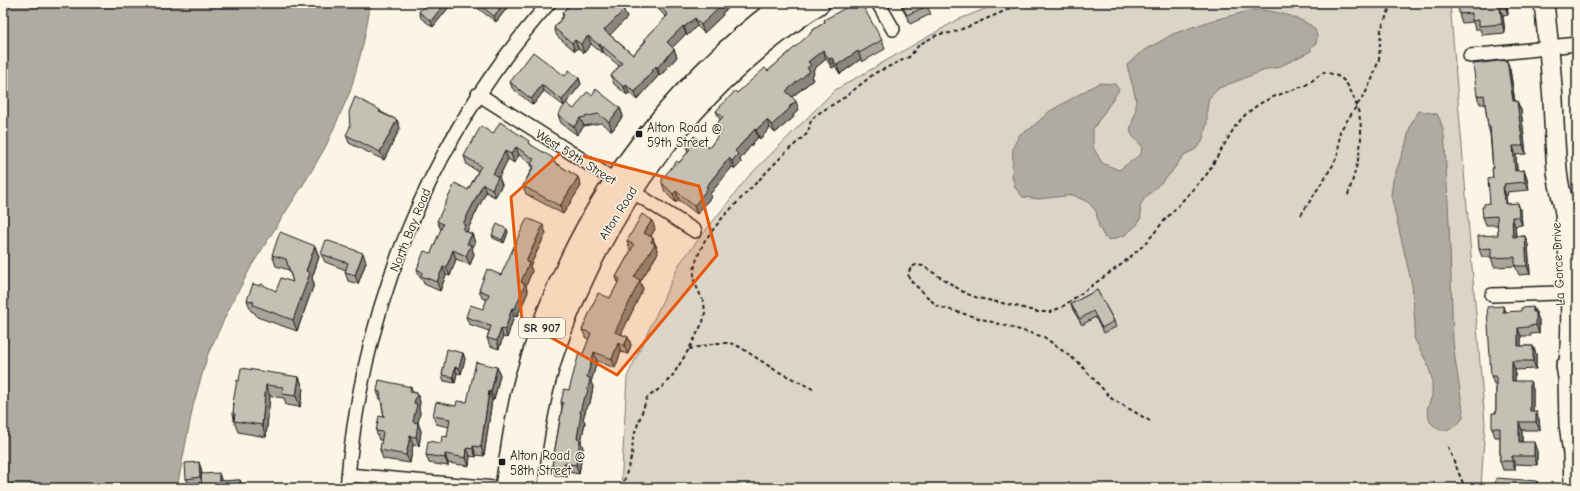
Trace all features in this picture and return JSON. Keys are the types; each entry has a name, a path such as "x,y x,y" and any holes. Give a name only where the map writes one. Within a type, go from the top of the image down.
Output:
{"main road":[{"name":"Alton Road","path":"526,488 534,427 544,384 557,341 591,258 640,146 684,92 741,37 784,3"},
{"name":"Alton Road","path":"506,488 516,422 525,382 540,334 559,283 573,252 623,186 655,156 698,105 722,80 773,35 818,3"},
{"name":"La Gorce Drive","path":"1534,3 1544,48"},
{"name":"La Gorce Drive","path":"1544,3 1544,48 1541,71 1554,135 1557,174 1556,213 1569,293 1563,347 1568,378 1569,424 1573,454 1574,488"},
{"name":"La Gorce Drive","path":"1562,488 1569,424"}],"street":[{"name":"North Bay Road","path":"346,488 356,407 372,332 405,235 427,187 478,94 530,25 549,3"},
{"path":"878,3 893,29"},
{"path":"1470,56 1577,44"},
{"name":"West 59th Street","path":"478,94 695,231"},
{"path":"1492,295 1569,293"},
{"path":"348,475 496,488"}],"path":[{"path":"622,488 632,455 633,438 646,398 663,386 673,375 690,349 703,322 705,313 704,303 694,281 694,270 697,258 705,240 723,217 766,171 808,133 811,120 845,97 875,73 909,57 920,44 932,37 965,28 1023,3"},
{"path":"1301,215 1333,165 1338,154 1340,131 1373,77 1379,58 1381,28 1392,3"},
{"path":"1150,421 1112,399 1080,363 1044,337 937,306 910,280 908,274 911,267 916,265 923,266 965,293 978,298 1037,312 1050,312 1062,307 1110,273 1146,243 1207,174 1236,125 1246,114 1259,104 1273,97 1306,85 1324,72 1340,76 1346,82 1357,105 1361,118 1360,148 1346,198"},
{"path":"690,349 717,343 730,343 740,347 775,370 815,390"},
{"path":"1448,447 1465,488"}],"highlighted area":[{"path":"563,151 699,186 717,255 617,375 522,321 511,197"}],"shaded area":[{"path":"3,3 371,3 363,45 350,92 326,146 252,265 208,354 193,406 177,488 3,488"},
{"path":"1000,3 1450,3 1485,423 1481,488 621,488 627,377 680,263 748,177 835,90 957,20"},
{"path":"1253,10 1283,14 1304,21 1316,31 1316,44 1311,46 1311,51 1279,67 1268,69 1219,88 1209,98 1207,123 1202,142 1196,149 1184,155 1170,174 1144,199 1140,206 1141,217 1137,225 1125,235 1110,240 1105,238 1099,227 1096,211 1088,202 1073,195 1039,199 1023,197 1015,188 1012,176 1013,147 1020,134 1030,129 1050,111 1099,83 1115,84 1119,90 1093,129 1093,147 1102,163 1119,170 1141,154 1142,146 1132,135 1131,131 1136,102 1127,65 1140,53 1173,34 1210,21"},
{"path":"1419,111 1437,114 1444,133 1453,341 1463,415 1459,423 1452,428 1445,430 1438,429 1430,422 1427,409 1432,396 1432,378 1427,363 1414,338 1415,325 1412,285 1391,195 1393,180 1410,127"}],"building":[{"path":"426,3 445,3 431,21 419,12"},
{"path":"477,3 504,3 494,16"},
{"path":"571,3 617,3 624,10 604,30 633,55 646,41 645,39 668,15 657,3 675,3 677,5 679,3 723,3 701,25 695,18 684,27 683,26 667,42 674,49 657,68 656,66 635,92 626,85 624,87 611,76 622,63 600,44 599,45 588,36 581,44 575,40 572,43 554,28 564,15 562,13"},
{"path":"854,3 861,3 882,40 859,53 858,51 837,65 832,58 829,59 823,50 808,62 811,65 807,68 810,71 786,91 796,101 772,125 767,120 756,130 755,129 735,151 738,154 732,161 729,158 706,187 708,188 694,206 676,191 673,194 662,183 662,179 677,161 679,163 690,149 686,146 694,136 709,148 722,131 715,125 723,117 716,111 735,91 737,93 765,68 768,71 811,33 810,32 825,22 824,20"},
{"path":"901,3 926,3 927,6 907,15"},
{"path":"1458,3 1505,3 1505,6 1500,7 1502,24 1479,26 1479,20 1472,21 1472,13 1459,14"},
{"path":"533,52 565,76 569,70 579,78 562,100 542,85 531,99 510,82"},
{"path":"1507,60 1513,101 1517,101 1523,146 1513,146 1515,171 1524,170 1525,182 1504,184 1505,187 1503,187 1505,204 1518,203 1519,217 1512,217 1513,237 1525,236 1527,266 1515,266 1515,257 1491,258 1491,248 1479,249 1478,236 1498,235 1497,216 1483,217 1482,207 1484,207 1484,204 1490,203 1488,179 1493,178 1493,169 1490,126 1488,126 1484,95 1477,96 1473,64"},
{"path":"596,89 620,108 609,122 598,114 580,118 574,127 558,115 566,103 574,109 587,92 592,95"},
{"path":"355,97 380,110 379,112 397,120 380,152 346,135 350,127 349,112"},
{"path":"500,122 529,141 528,143 553,158 552,161 578,177 560,206 523,186 534,166 531,164 534,159 516,147 511,154 505,151 493,174 498,177 492,189 483,184 463,224 465,225 463,230 472,234 467,244 471,245 466,256 453,250 446,268 443,267 437,282 421,276 422,272 417,269 424,251 431,253 443,224 437,221 455,183 468,190 481,166 464,156 481,126 493,134"},
{"path":"642,214 652,220 644,233 653,238 651,242 655,244 634,277 640,280 615,332 628,337 624,346 618,343 612,359 594,352 587,377 590,378 587,394 583,400 580,413 577,439 580,440 576,465 564,463 564,468 552,466 564,389 569,390 579,353 583,354 591,333 582,330 598,293 610,298 620,279 616,277 634,245 627,241"},
{"path":"527,218 543,225 526,262 529,263 521,282 525,284 515,309 512,308 505,330 501,329 497,341 487,338 491,326 466,317 470,305 483,309 489,294 479,290 487,269 501,275"},
{"path":"497,224 507,229 502,240 492,235"},
{"path":"280,232 315,246 306,271 310,273 293,320 253,305 254,302 247,300 253,284 260,286 261,284 276,291 281,278 293,282 286,259 272,255"},
{"path":"326,240 363,253 355,275 345,272 348,263 321,254"},
{"path":"1097,290 1114,321 1102,328 1093,311 1080,319 1071,304"},
{"path":"1503,306 1503,312 1521,311 1521,308 1533,307 1533,312 1536,312 1536,325 1518,328 1518,346 1533,346 1533,361 1512,361 1512,381 1530,381 1530,411 1536,411 1536,422 1519,422 1519,442 1534,442 1534,456 1512,456 1512,461 1500,461 1500,428 1492,428 1492,413 1496,413 1496,376 1491,376 1487,307"},
{"path":"447,349 463,353 459,368 455,367 453,377 442,375"},
{"path":"476,362 497,367 491,392 489,391 481,447 473,446 473,449 467,448 466,458 445,454 445,458 426,455 428,441 441,443 442,436 447,437 450,419 433,416 436,402 456,406 457,401 467,402"},
{"path":"241,368 299,377 296,396 282,394 283,387 266,385 262,425 234,421 235,414 233,414 233,403 237,380 239,381"},
{"path":"379,380 411,387 410,392 417,393 414,403 417,404 413,422 418,423 416,437 410,436 406,455 380,450 383,432 376,431 379,416 384,417 380,392 377,391"},
{"path":"199,462 200,477 186,479 185,463"},
{"path":"219,473 219,481 240,480 240,488 202,488 201,474"},
{"path":"1496,478 1537,481 1536,488 1493,488 1493,486 1495,487"}],"place":[{"name":"Alton Road @ 59th Street","path":"639,134"},
{"name":"Alton Road @ 58th Street","path":"502,462"}]}
